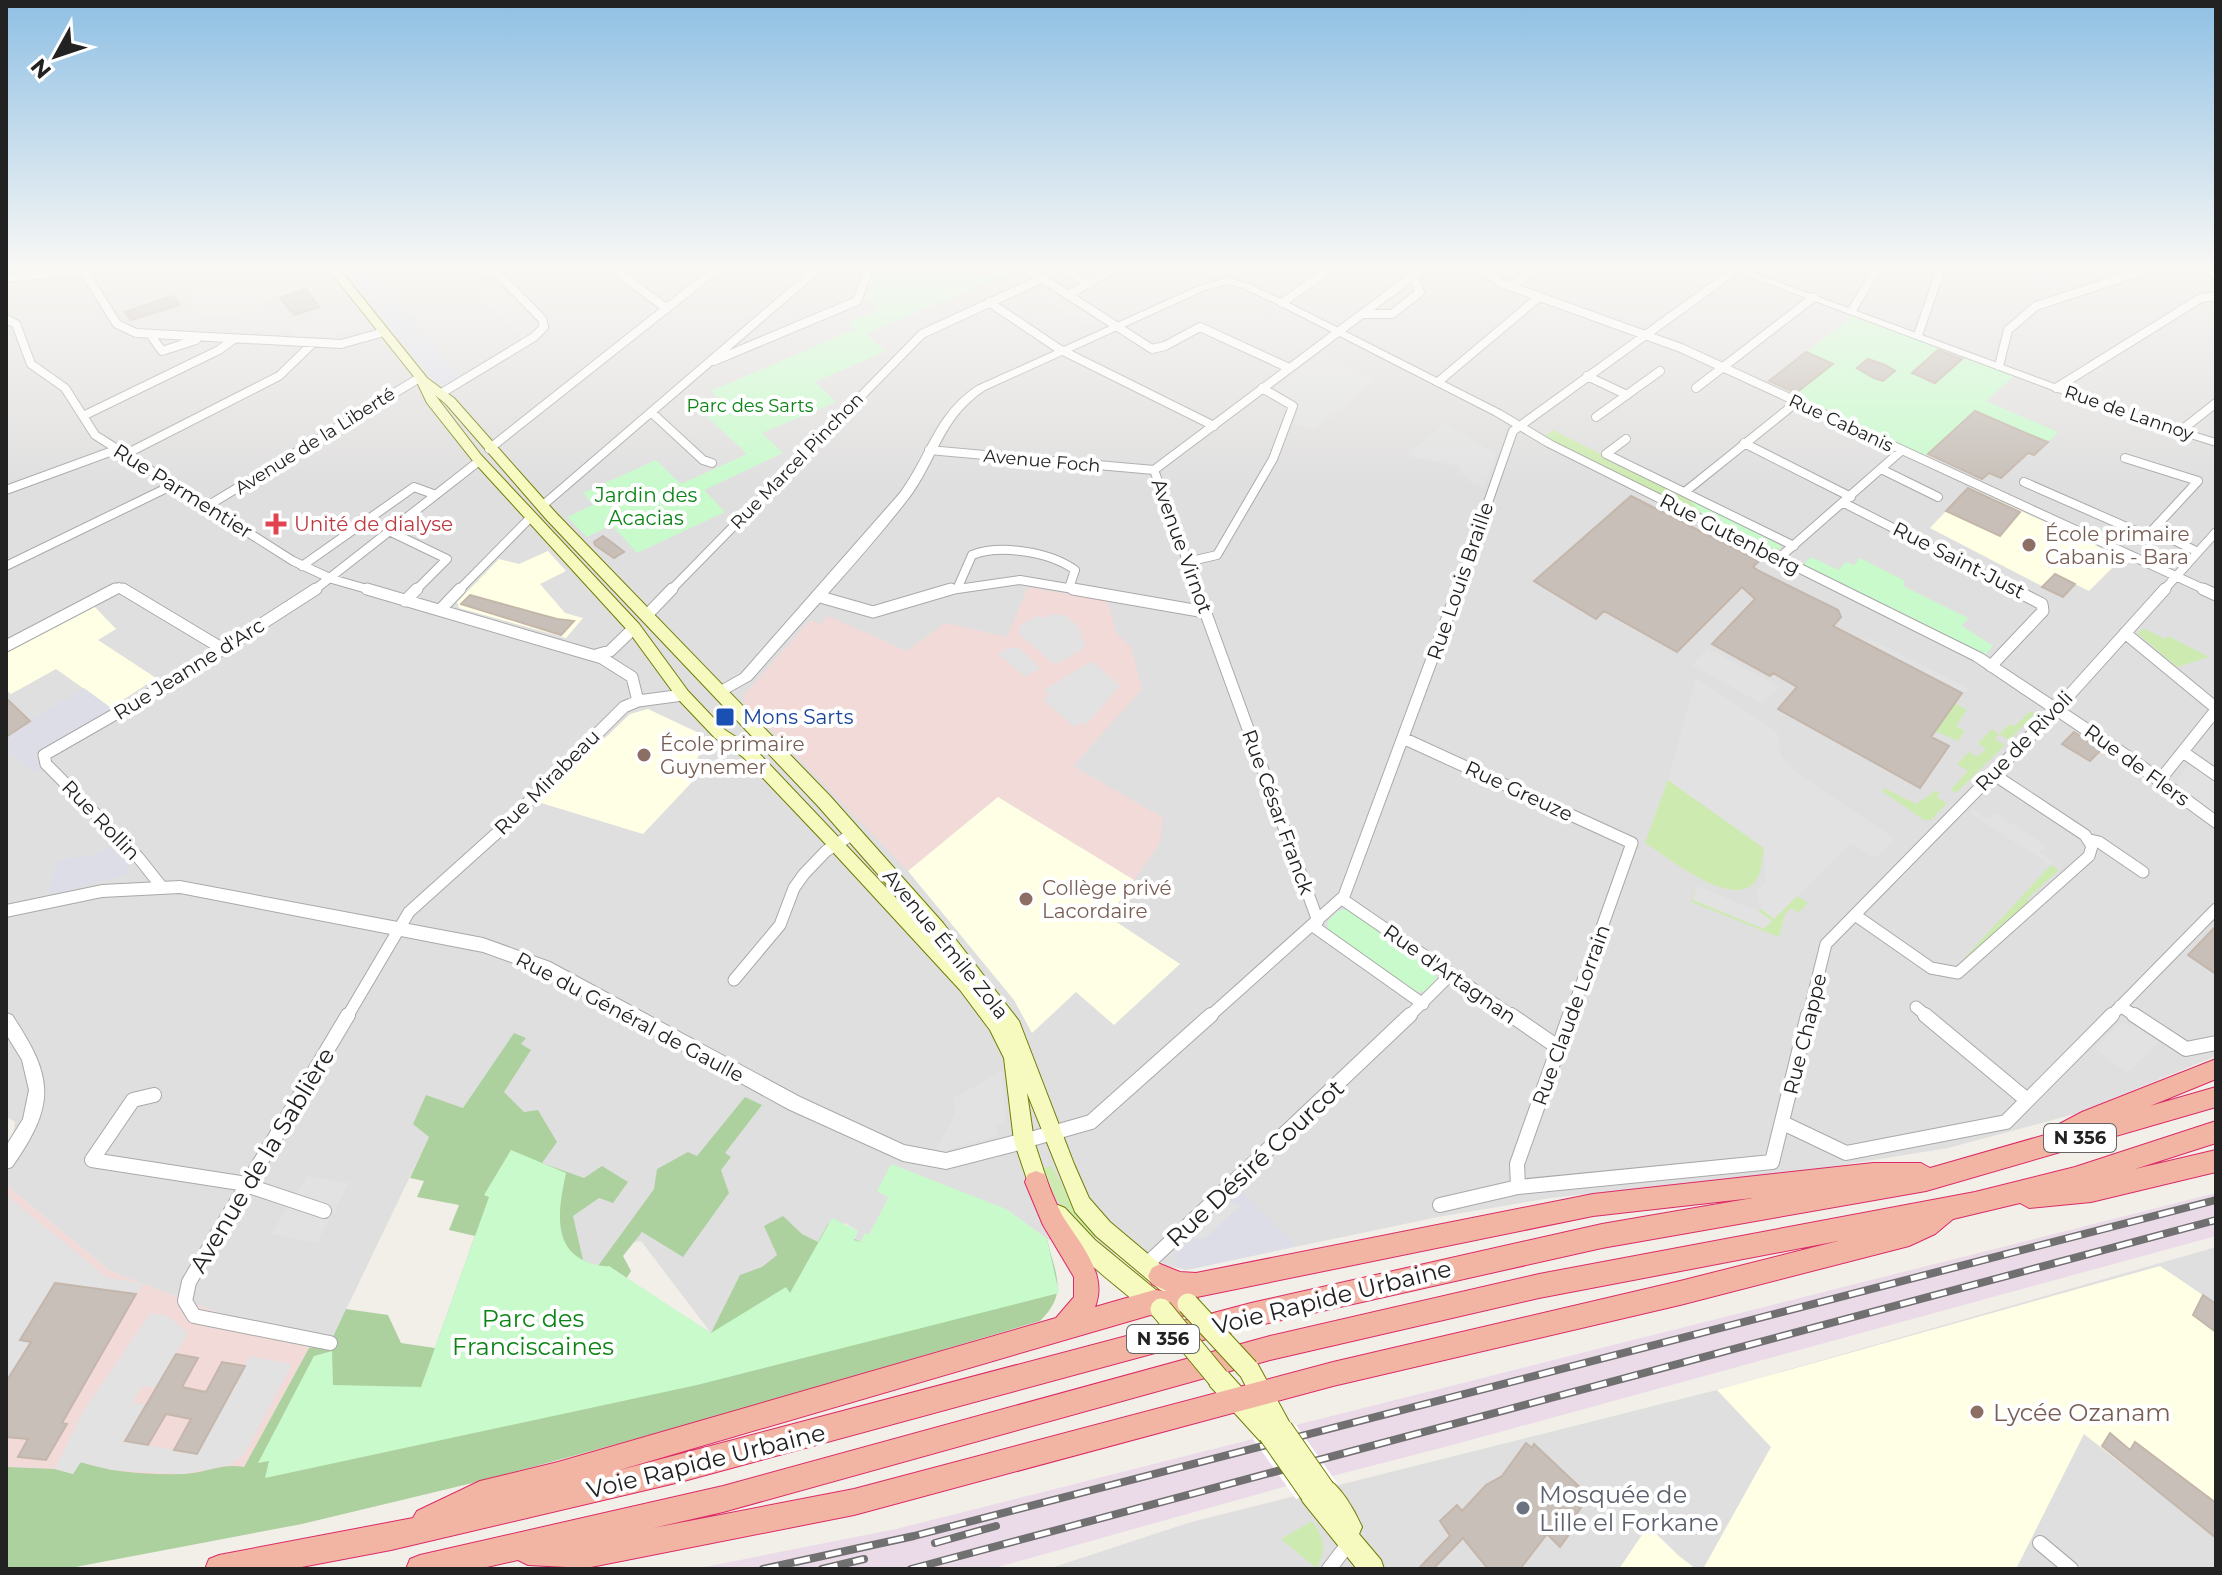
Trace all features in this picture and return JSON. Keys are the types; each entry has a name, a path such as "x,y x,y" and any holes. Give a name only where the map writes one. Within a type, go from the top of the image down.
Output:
{"highway":[{"path":"2033,1152 2090,1119 2216,1069"},
{"name":"Voie Rapide Urbaine","path":"219,1569 391,1537 794,1440 1251,1315 1440,1271 1602,1236 1944,1176 2216,1097"},
{"name":"Voie Rapide Urbaine","path":"420,1569 723,1499 1270,1348 1695,1254 1947,1209 2075,1178 2216,1132"},
{"path":"2003,1196 2072,1194 2216,1161"},
{"path":"391,1537 480,1494 571,1471 1060,1328 1173,1299 1593,1205 1873,1174 1944,1176"},
{"path":"1036,1182 1050,1217 1088,1279 1079,1311 1060,1328"},
{"path":"505,1551 586,1555 854,1502 1252,1397 1909,1234 1927,1226 1947,1209"},
{"path":"1153,1270 1173,1299"}],"main road":[{"path":"390,340 421,377 440,394 484,457"},
{"path":"421,377 436,406 484,457"},
{"name":"Avenue Émile Zola","path":"484,457 542,506 721,691 927,915 1005,1015 1025,1055 1070,1183 1087,1211 1153,1270"},
{"name":"Avenue Émile Zola","path":"484,457 530,518 634,628 683,695 720,734 749,753 966,984 997,1024 1013,1057 1024,1141 1036,1182 1056,1213 1077,1236 1173,1299"},
{"path":"530,518 542,506"},
{"path":"634,628 647,615"},
{"path":"683,695 697,697 721,691"},
{"name":"Avenue Émile Zola","path":"1077,1236 1124,1263 1153,1270"},
{"path":"1173,1299 1248,1369 1252,1397"},
{"path":"1173,1299 1221,1374 1252,1397 1374,1569"}],"street":[{"name":"Rue Parmentier","path":"22,340 31,364 65,388 95,435 302,566 332,579 594,655 632,677 638,701"},
{"path":"154,340 162,351 197,340"},
{"path":"83,416 219,350 233,340"},
{"path":"244,340 351,343 362,340"},
{"path":"440,394 530,340"},
{"name":"Rue Jeanne d'Arc","path":"44,755 223,649 332,579 629,340"},
{"path":"542,506 733,340"},
{"path":"754,340 759,342"},
{"path":"706,364 765,340"},
{"name":"Rue Marcel Pinchon","path":"647,615 917,340"},
{"path":"1046,340 1066,353 1214,426"},
{"path":"721,691 746,677 907,493 948,415 966,397 1095,340"},
{"path":"1138,340 1155,350 1173,340"},
{"path":"1227,340 1289,368"},
{"name":"Avenue Virnot","path":"1238,703 1154,470 1328,340"},
{"name":"Rue Gutenberg","path":"1353,340 1518,424 1550,444 1991,666 2056,710"},
{"path":"1438,382 1488,340"},
{"path":"1518,424 1637,340"},
{"name":"Rue Cabanis","path":"1657,340 2216,595"},
{"path":"1696,388 1758,340"},
{"name":"Rue de Lannoy","path":"1930,340 2056,388 2216,443"},
{"path":"1999,366 2006,340"},
{"path":"2056,388 2134,340"},
{"path":"6,490 122,451 279,376 313,343"},
{"path":"1596,417 1660,371"},
{"path":"1587,376 1627,395"},
{"name":"Avenue de la Liberté","path":"209,505 421,377"},
{"path":"1187,562 1217,555 1277,450 1293,406 1262,388"},
{"path":"1686,491 1797,402"},
{"path":"2179,432 2216,403"},
{"path":"651,412 703,460 712,463"},
{"name":"Rue Louis Braille","path":"1342,899 1405,739 1510,438 1518,424"},
{"name":"Rue Gutenberg","path":"1626,439 1606,454 1794,546"},
{"path":"1744,443 1847,500"},
{"name":"Avenue Foch","path":"929,450 1154,470"},
{"path":"1779,558 1901,451"},
{"path":"2024,482 2147,536 2198,481 2125,458"},
{"path":"1881,469 1938,497"},
{"path":"6,566 175,484"},
{"path":"302,566 414,487 436,495"},
{"name":"Rue Saint-Just","path":"1847,500 2042,604 2043,611 1991,666"},
{"path":"440,610 530,518"},
{"path":"2153,530 2198,552"},
{"path":"391,532 447,559 405,601"},
{"name":"Rue de Rivoli","path":"1826,944 2056,710 2216,532"},
{"path":"958,587 972,555 990,550 1068,564 1075,570 1069,588"},
{"path":"817,596 873,612 958,587 1011,580 1205,612"},
{"path":"6,646 119,587 223,649"},
{"path":"594,655 610,651 634,628"},
{"path":"2125,633 2216,709 2160,780"},
{"name":"Rue Mirabeau","path":"400,928 421,900 498,832 624,707 638,701 683,695"},
{"name":"Rue César Franck","path":"1238,703 1316,923"},
{"name":"Rue de Flers","path":"2056,710 2160,780 2216,823"},
{"name":"Rue Greuze","path":"1405,739 1632,843"},
{"path":"2183,752 2216,775"},
{"name":"Rue Rollin","path":"44,755 46,764 138,857 161,886"},
{"path":"1993,774 2143,872"},
{"path":"734,980 780,925 799,880 837,844 854,833"},
{"path":"1855,915 1931,968 1958,973 2089,856 2090,840"},
{"name":"Rue Claude Lorrain","path":"1518,1187 1517,1164 1632,843"},
{"name":"Rue du Général de Gaulle","path":"6,911 79,895 161,886 208,890 495,948 536,963 794,1103 903,1153 946,1161 1024,1141"},
{"name":"Rue du Général de Gaulle","path":"6,918 128,889"},
{"path":"1024,1141 1091,1122 1342,899"},
{"name":"Rue d'Artagnan","path":"1342,899 1559,1048"},
{"path":"1783,1123 1846,1153 2006,1122 2216,909"},
{"path":"1316,923 1423,1004"},
{"name":"Avenue de la Sablière","path":"330,1343 214,1322 194,1316 185,1301 189,1282 400,928"},
{"name":"Rue Chappe","path":"1518,1187 1772,1162 1826,944"},
{"name":"Rue Désiré Courcot","path":"1153,1270 1451,974"},
{"path":"2120,1006 2186,1049 2216,1043"},
{"path":"1916,1007 2027,1100"},
{"path":"6,1020 34,1061 39,1081 29,1121 6,1161"},
{"path":"154,1095 133,1100 92,1160 246,1185 294,1197 324,1211"},
{"path":"1440,1205 1518,1187"},
{"path":"1329,1569 1352,1539"},
{"path":"2040,1543 2071,1569"}],"shaded area":[{"path":"6,340 2216,340 2216,1056 2075,1114 1948,1148 1812,1170 1551,1198 1438,1217 1186,1270 1047,1239 1006,1209 877,1191 889,1197 869,1235 860,1242 854,1240 858,1231 845,1223 790,1294 711,1333 641,1241 623,1244 608,1253 599,1266 583,1260 429,1137 330,1343 309,1348 110,1271 6,1185 15,1122 6,1116"},
{"path":"401,340 429,340 458,374 455,381 439,386"},
{"path":"1320,354 1376,380 1315,429 1293,425 1298,403 1275,388"},
{"path":"1443,424 1496,453 1484,487 1472,484 1467,475 1459,472 1460,466 1410,457 1409,453"},
{"name":"École primaire Cabanis - Bara","path":"1969,487 2127,560 2123,564 2118,562 2089,591 2075,584 2063,597 1930,528"},
{"path":"548,551 566,571 540,584 565,613 583,618 566,638 459,608 457,602 499,559 519,564"},
{"path":"1028,587 1107,601 1117,634 1131,647 1142,689 1073,766 1163,818 1160,843 1134,880 998,797 908,871 744,702 744,695 810,620 821,624 828,616 907,651 945,623 1007,637"},
{"path":"93,605 116,629 98,640 156,678 111,708 56,669 11,694 6,690 6,652"},
{"path":"1051,614 1065,615 1079,627 1085,647 1059,663 1053,663 1019,634 1019,626 1038,615 1043,618"},
{"path":"1868,638 1971,690 1962,693 1861,641"},
{"path":"1008,648 1019,648 1040,668 1025,677 998,654"},
{"path":"1708,648 1780,687 1763,704 1692,665"},
{"path":"1092,661 1120,686 1086,725 1082,722 1074,727 1043,700 1050,695 1044,690"},
{"path":"1696,678 1777,732 1781,756 1796,772 1895,839 1875,858 1851,843 1774,919 1761,909 1756,891 1766,882 1764,848 1668,780"},
{"path":"84,688 114,710 35,754 34,759 44,768 36,772 28,769 6,749 6,735"},
{"path":"648,709 701,734 686,743 700,754 697,758 709,764 643,834 538,802 630,714"},
{"path":"2189,764 2216,781 2216,814 2179,787 2176,781"},
{"name":"Collège privé Lacordaire","path":"998,797 1134,880 1109,917 1180,964 1114,1025 1076,992 1032,1033 1014,1000 908,871"},
{"path":"1973,810 1988,820 1995,813 2045,845 2039,852 2054,862 2051,865 1971,814"},
{"path":"112,844 129,861 129,874 48,895 56,861 97,854"},
{"path":"1697,886 1758,911 1772,921 1764,929 1693,900"},
{"path":"2119,1024 2136,1026 2159,1042 2127,1073 2095,1049"},
{"path":"1003,1070 1005,1123 996,1124 997,1136 943,1151 937,1149 955,1114 953,1099"},
{"path":"307,1176 349,1183 317,1243 271,1234"},
{"path":"6,1185 110,1271 309,1348 239,1476 6,1521"},
{"path":"1243,1193 1295,1246 1192,1269 1177,1265 1175,1250 1187,1238 1204,1239 1240,1206 1226,1200"},
{"path":"2216,1193 2216,1236 1332,1476 1296,1425"},
{"path":"6,1195 106,1277 144,1284 136,1294 55,1283 31,1342 6,1382"},
{"path":"1226,1200 1241,1206 1204,1240 1187,1238"},
{"path":"2216,1247 2216,1569 1048,1569 1191,1522 1717,1390"},
{"name":"Lycée Ozanam","path":"2160,1266 2216,1304 2216,1538 2084,1434 2016,1569 1703,1569 1771,1447 1717,1390"},
{"path":"150,1313 168,1316 188,1333 155,1388 142,1386 132,1402 145,1405 126,1441 197,1454 250,1356 292,1364 244,1455 229,1465 184,1474 111,1470 81,1462 73,1474 55,1469 81,1415"},
{"path":"1253,1439 1287,1486 991,1569 694,1569 896,1529"},
{"path":"1648,1526 1679,1556 1696,1569 1619,1569"}],"green space":[{"path":"831,340 872,340 886,351 815,382 836,402 762,433 783,453 704,490 725,512 637,553 612,525 587,537 567,517 593,505 583,493 656,460 681,484 747,454 697,407 718,398 711,391"},
{"path":"1822,340 1917,340 1940,348 1912,372 1933,385 1965,358 2014,376 1986,401 2058,432 2048,442 1975,411 1924,457 1793,396 1833,365 1806,352"},
{"path":"1553,430 1782,546 1776,552 1543,438"},
{"path":"1687,497 1779,543 1781,548 1771,549 1703,515"},
{"path":"1811,557 1838,570 1846,562 1854,565 1860,558 1905,581 1903,586 1968,618 1962,626 1993,646 1985,655 1803,565"},
{"path":"2143,628 2165,639 2168,636 2209,657 2177,667 2138,634"},
{"path":"1955,703 1967,710 1956,726 1965,731 1958,741 1935,731"},
{"path":"2030,711 2035,714 2009,740 1999,734 2010,724 2015,726"},
{"path":"1992,729 1999,734 1995,739 2005,745 1956,793 1951,789 1968,771 1957,764 1969,752 1977,757 1986,749 1978,743"},
{"path":"1668,780 1764,848 1760,872 1753,884 1742,889 1713,885 1645,843"},
{"path":"1884,788 1916,804 1935,791 1940,793 1937,797 1947,803 1931,820 1924,820 1882,791"},
{"path":"2051,865 2059,870 2027,899 2032,903 1953,970"},
{"path":"1696,885 1693,899 1772,921 1758,911 1761,909 1774,918 1797,896 1808,903 1798,913 1791,908 1785,914 1779,937 1691,902"},
{"path":"1347,909 1434,971 1437,978 1427,991 1414,992 1327,929 1328,921 1338,911"},
{"path":"514,1033 526,1038 521,1044 531,1050 504,1092 524,1112 538,1110 557,1142 542,1163 584,1178 602,1166 628,1182 613,1203 599,1198 573,1216 583,1260 598,1266 654,1189 657,1169 688,1152 697,1156 745,1097 762,1105 725,1153 731,1157 721,1170 729,1193 683,1257 642,1232 623,1256 631,1271 626,1279 711,1333 740,1275 762,1267 777,1255 764,1226 783,1216 802,1234 818,1242 828,1224 860,1242 1047,1239 1057,1283 1057,1292 1049,1311 1040,1321 712,1418 481,1481 302,1524 65,1569 6,1569 6,1467 55,1469 73,1474 80,1462 143,1473 189,1474 228,1466 244,1467 309,1348 330,1343 346,1309 388,1315 401,1343 435,1348 475,1236 449,1230 459,1205 417,1197 424,1181 410,1178 429,1137 413,1124 426,1095 463,1108"},
{"name":"Parc des Franciscaines","path":"511,1150 566,1173 560,1222 566,1245 574,1254 585,1261 609,1266 711,1333 786,1287 790,1293 832,1218 858,1231 854,1240 860,1242 865,1233 869,1235 889,1197 877,1191 891,1164 1006,1209 1047,1239 1059,1293 697,1385 265,1478 269,1461 258,1463 314,1356 332,1351 333,1385 421,1387 489,1197 484,1195"},
{"path":"1052,1166 1080,1212 1116,1253 1082,1226 1053,1195 1037,1170"},
{"path":"1312,1521 1323,1544 1316,1568 1281,1539"}],"pier":[{"path":"1296,1425 1337,1483 1296,1499 1253,1439"}],"building":[{"path":"1938,350 1962,359 1935,383 1912,373"},
{"path":"1806,352 1833,364 1796,393 1769,381"},
{"path":"1868,359 1895,371 1883,381 1874,378 1857,368"},
{"path":"1975,411 2048,442 2034,455 2028,453 2001,478 1989,473 1982,479 1928,454"},
{"path":"1968,488 2020,512 2000,536 1946,511"},
{"path":"1631,496 1759,561 1753,567 1759,571 1838,610 1841,617 1833,626 1962,693 1931,737 1949,746 1920,788 1778,709 1797,687 1712,644 1755,599 1742,587 1677,652 1604,611 1596,619 1534,581"},
{"path":"603,536 624,552 614,558 595,545 594,542"},
{"path":"2055,574 2075,584 2063,597 2042,587"},
{"path":"470,595 574,621 561,635 461,604"},
{"path":"6,698 30,721 6,737"},
{"path":"2074,732 2101,750 2090,761 2062,744"},
{"path":"2216,926 2216,974 2188,955"},
{"path":"55,1283 136,1294 62,1423 67,1424 46,1460 18,1457 28,1439 6,1437 6,1382 31,1342 20,1340"},
{"path":"2203,1295 2216,1304 2216,1332 2193,1315"},
{"path":"176,1354 198,1358 182,1387 206,1392 222,1362 245,1366 197,1454 174,1450 191,1419 166,1414 148,1445 125,1441"},
{"path":"2110,1433 2130,1450 2135,1442 2216,1503 2216,1538 2102,1446"},
{"name":"Mosquée de Lille el Forkane","path":"1526,1443 1532,1448 1534,1444 1589,1496 1566,1529 1570,1533 1560,1547 1547,1534 1520,1569 1488,1569 1463,1538 1433,1569 1418,1569 1450,1536 1440,1521 1457,1505 1462,1511 1486,1485 1502,1476"}],"railway":[{"path":"763,1569 914,1536 2216,1200"},
{"path":"911,1569 2216,1220"},
{"path":"935,1543 996,1526"},
{"path":"822,1569 864,1559"}],"place":[{"name":"Unité de dialyse","path":"276,524"},
{"name":"École primaire Cabanis - Bara","path":"2029,545"},
{"name":"Mons Sarts","path":"725,717"},
{"name":"École primaire Guynemer","path":"644,755"},
{"name":"Collège privé Lacordaire","path":"1026,899"},
{"name":"Lycée Ozanam","path":"1977,1412"},
{"name":"Mosquée de Lille el Forkane","path":"1523,1508"}],"park label":[{"name":"Parc des Sarts","path":"750,406"},
{"name":"Jardin des Acacias","path":"646,506"}]}
